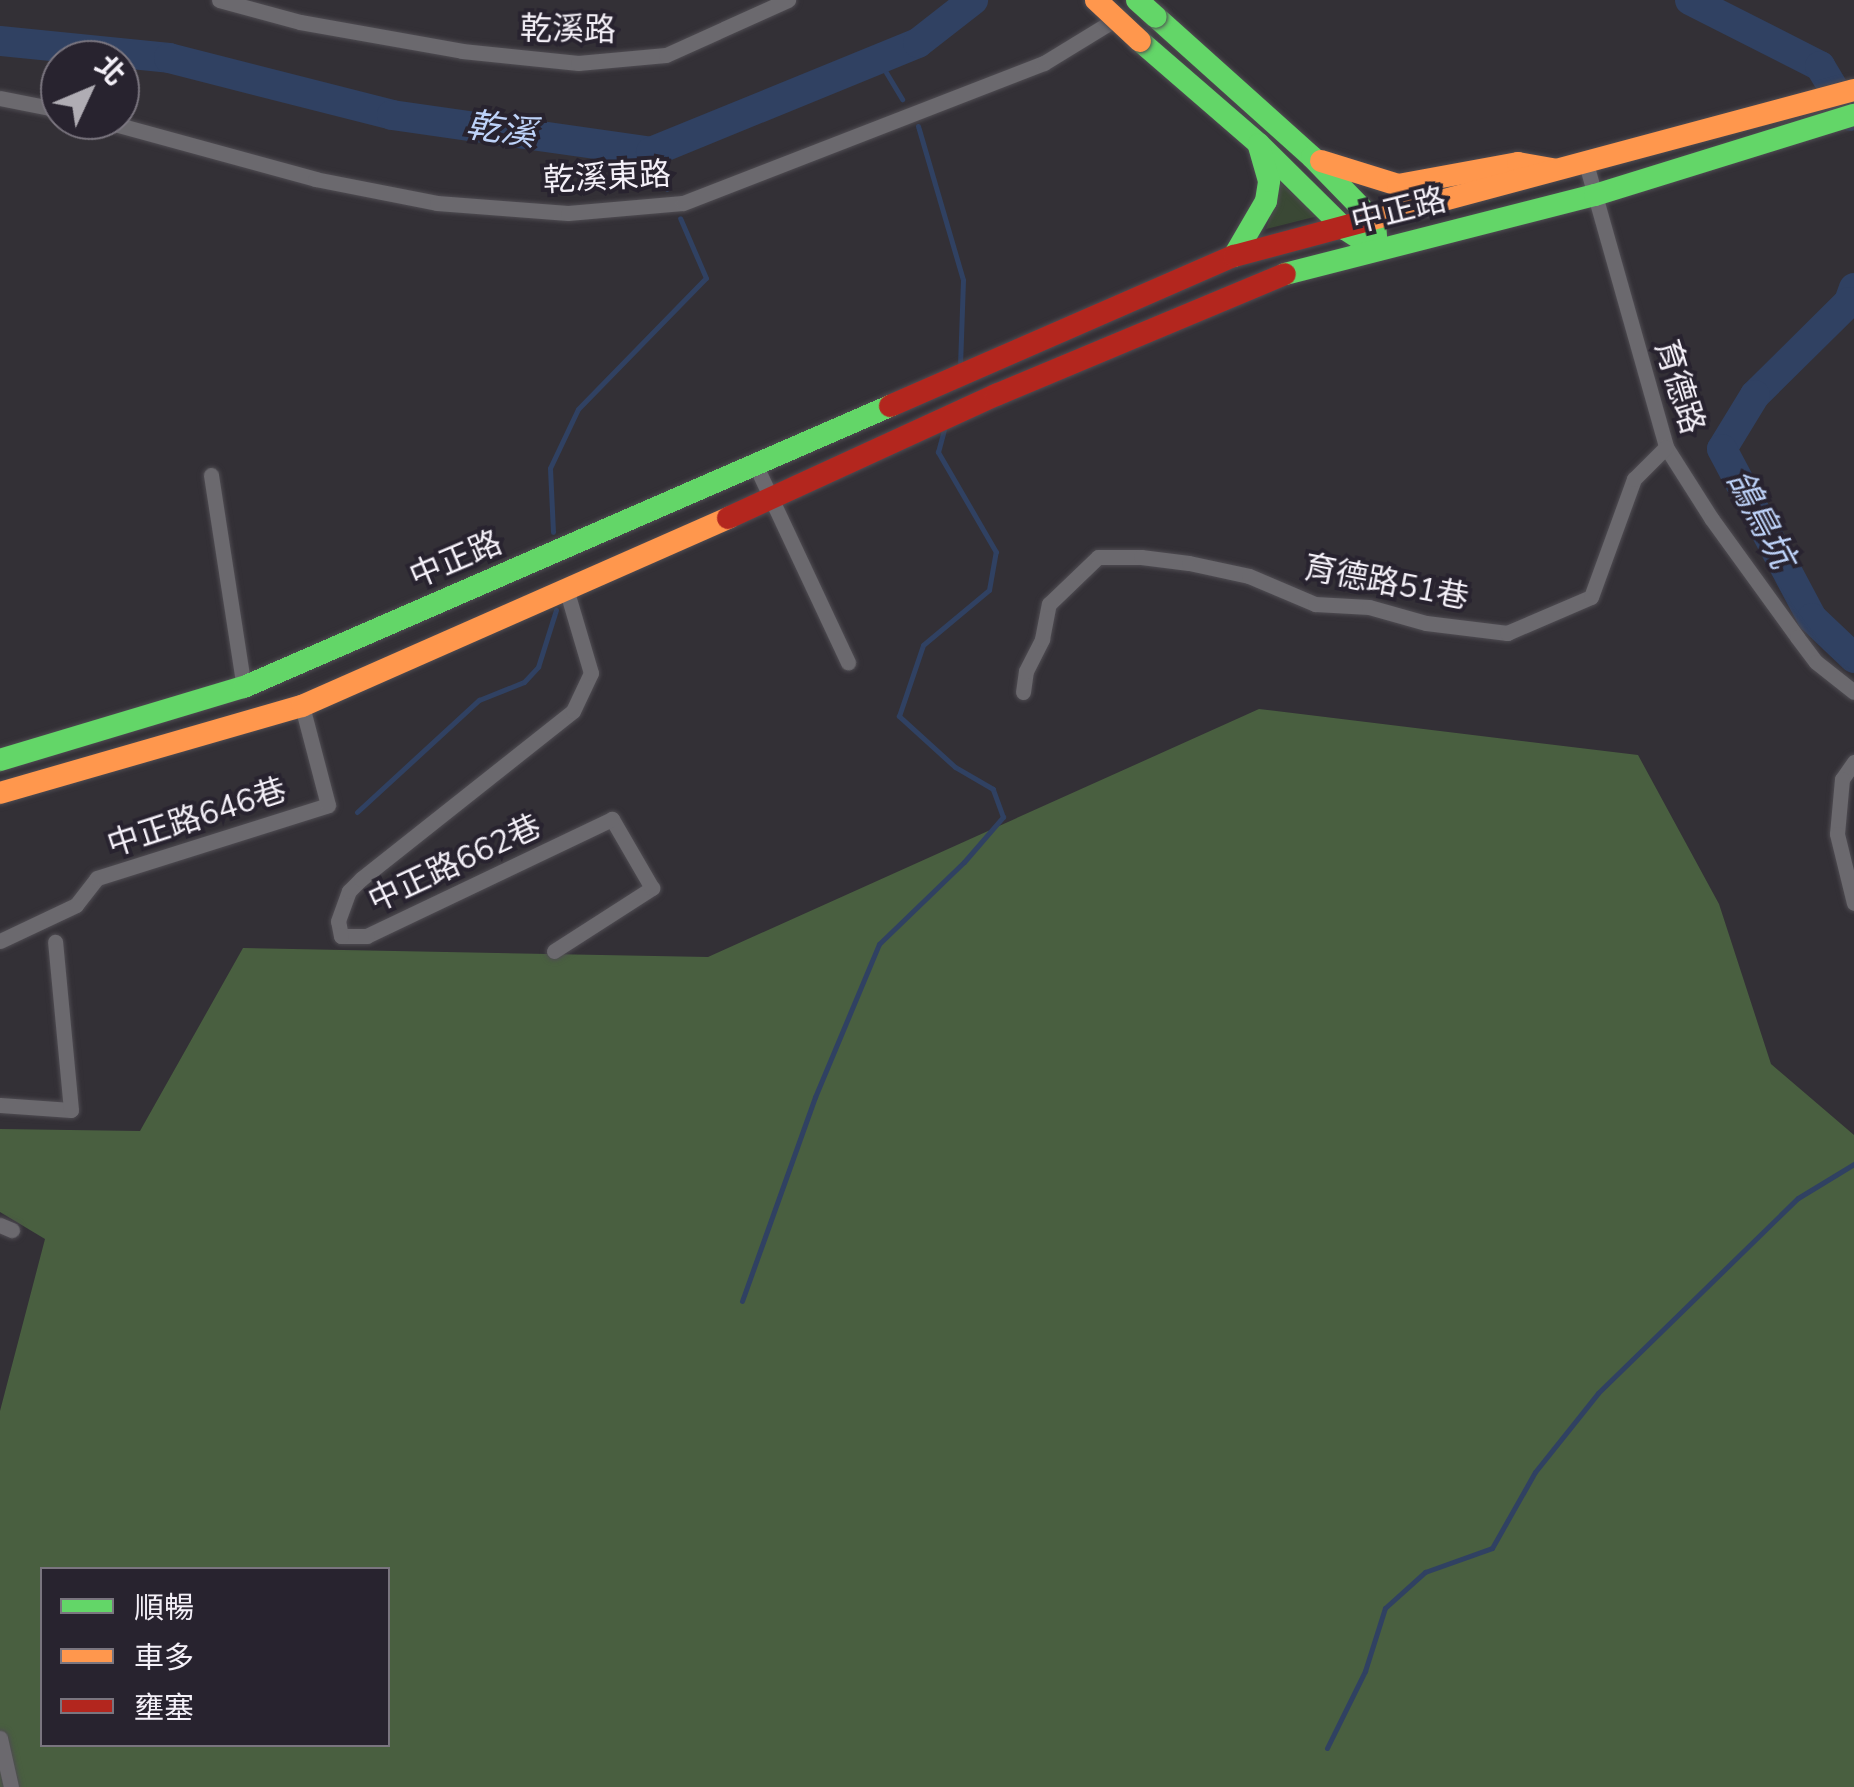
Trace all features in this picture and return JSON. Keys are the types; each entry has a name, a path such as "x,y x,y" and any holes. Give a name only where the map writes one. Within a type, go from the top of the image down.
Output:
{"main road":[{"path":"1096,0 1259,144 1345,229 1377,250"},
{"path":"1145,6 1312,157 1375,222 1377,250"},
{"name":"中正路","path":"0,760 244,686 1234,256 1375,222 1585,160 1854,90"},
{"name":"中正路","path":"772,500 996,395 1276,276 1594,195 1854,116"},
{"path":"1234,256 1266,201 1269,181 1259,144"},
{"path":"1312,157 1361,177 1398,185 1518,163 1553,169"},
{"path":"0,793 302,706 772,500"},
{"path":"334,648 353,684"}],"street":[{"name":"乾溪路","path":"219,0 300,22 462,51 578,63 666,56 788,0"},
{"name":"乾溪東路","path":"140,131 315,180 438,203 568,213 683,203 1044,63 1145,6"},
{"path":"0,98 40,106"},
{"name":"育德路","path":"1585,160 1666,447 1816,662 1854,692"},
{"name":"育德路51巷","path":"1022,692 1026,671 1042,639 1048,604 1098,557 1189,564 1250,576 1315,604 1369,607 1426,623 1507,633 1590,597 1634,480 1666,447"},
{"path":"756,466 848,662"},
{"path":"210,475 244,686"},
{"name":"中正路662巷","path":"554,952 652,888 612,819 367,936 341,936 338,921 348,891 361,879 573,711 590,672 567,592"},
{"name":"中正路646巷","path":"0,942 76,905 97,878 328,805 302,706"},
{"path":"1854,762 1842,779 1837,834 1854,903"},
{"path":"0,1105 71,1110 55,942"},
{"path":"0,1738 12,1787"}],"green space":[{"path":"1281,183 1318,216 1266,229"},
{"path":"1259,709 1638,755 1719,904 1771,1064 1854,1135 1854,1787 0,1787 0,1411 45,1239 0,1212 0,1129 140,1131 243,948 708,957"}],"waterway":[{"name":"乾溪","path":"0,41 169,58 392,115 651,152 918,43 973,0"},
{"name":"鴿鳥坑","path":"1690,0 1820,66 1850,116"},
{"path":"878,59 902,99"},
{"path":"918,126 963,280 960,366"},
{"path":"651,152 667,189"},
{"path":"553,532 550,468 578,409 706,278 680,218"},
{"name":"鴿鳥坑","path":"1854,288 1849,302 1755,395 1722,449 1812,618 1854,658"},
{"path":"742,1301 815,1097 879,944 964,862 1003,817 993,789 955,767 899,716 923,645 989,590 996,552 938,452 944,430"},
{"path":"357,812 479,700 524,682 538,667 556,610"},
{"path":"1327,1748 1365,1671 1385,1608 1425,1572 1492,1548 1535,1472 1598,1393 1798,1198 1854,1164"}],"traffic: fast":[{"path":"1137,0 1156,17"},
{"path":"1156,17 1312,157 1375,222 1377,250"},
{"path":"1140,41 1259,144 1345,229 1377,250"},
{"path":"1285,274 1595,195 1854,115"},
{"path":"1234,256 1266,201 1269,181 1259,145"},
{"path":"0,760 244,687 890,406"}],"traffic: slow":[{"path":"1096,0 1140,41"},
{"path":"1362,222 1854,90"},
{"path":"1321,161 1398,185 1518,163 1553,169"},
{"path":"0,793 302,706 728,518"}],"traffic: jam":[{"path":"890,406 1234,256 1362,222"},
{"path":"728,518 996,395 1285,274"}]}
